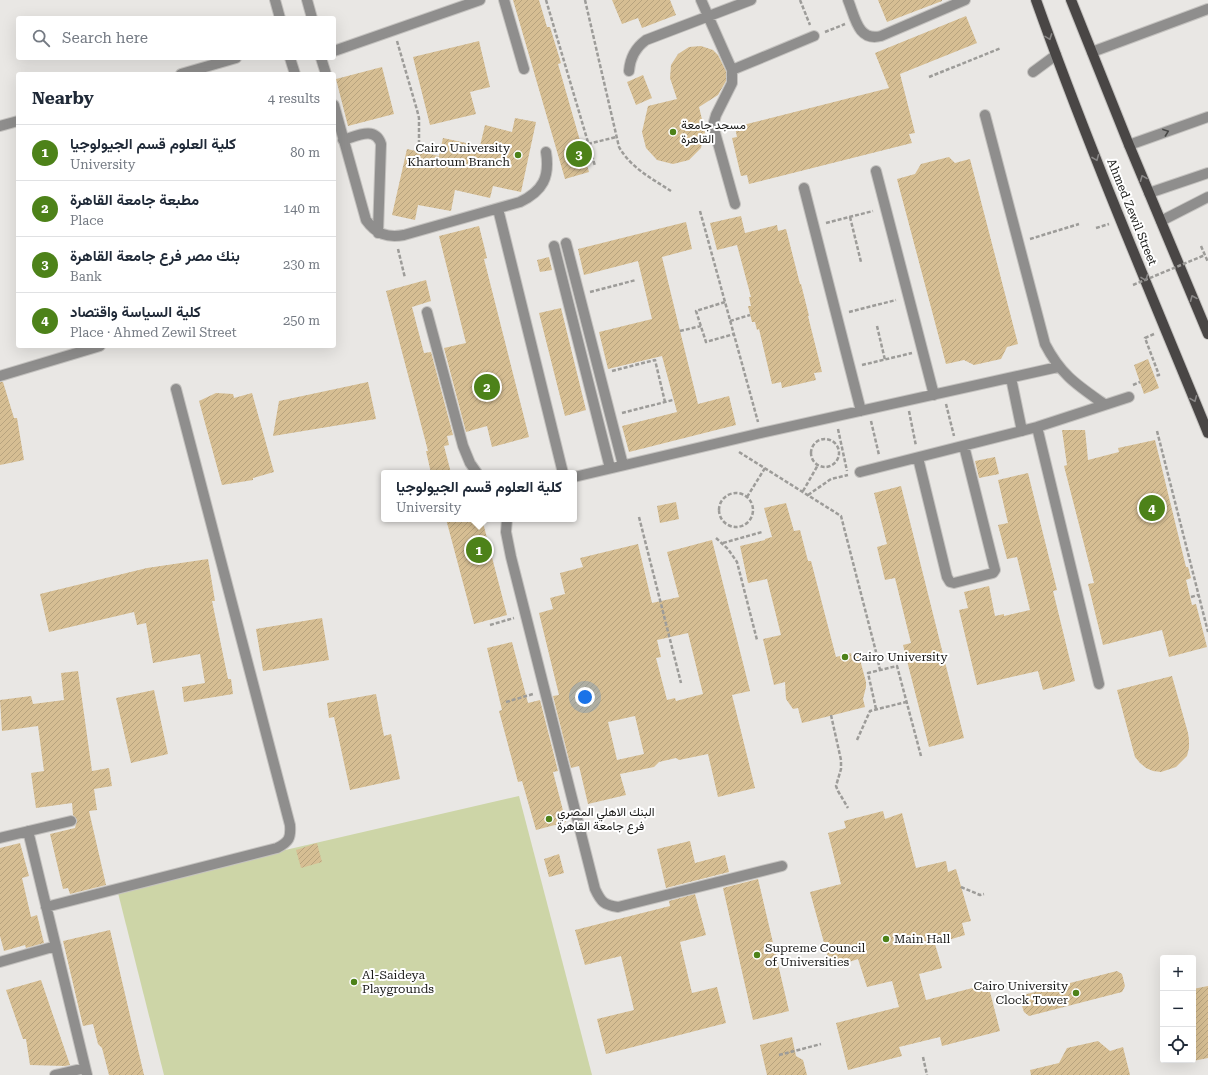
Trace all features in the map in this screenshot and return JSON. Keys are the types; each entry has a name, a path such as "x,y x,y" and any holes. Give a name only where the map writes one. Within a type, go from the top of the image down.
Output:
{"main road":[{"name":"Ahmed Zewil Street","path":"1036,0 1121,221 1208,433"},
{"name":"Ahmed Zewil Street","path":"1071,0 1208,334"}],"street":[{"path":"275,0 279,16"},
{"path":"307,0 311,16"},
{"path":"336,50 480,0"},
{"path":"504,0 524,69"},
{"path":"701,0 732,70 732,83 716,115 714,130 735,204"},
{"path":"629,71 635,51 646,40 751,0"},
{"path":"848,0 863,33 868,37 875,38 965,0"},
{"path":"1092,52 1208,8"},
{"path":"732,70 814,36"},
{"path":"1033,72 1056,55"},
{"path":"188,72 229,60"},
{"path":"291,60 294,72"},
{"path":"322,60 325,72"},
{"path":"336,112 366,220 378,233 386,236 395,237 498,209 532,197 540,188 546,177 548,164 546,152"},
{"path":"985,115 1040,331 1045,344 1058,367 1076,384 1104,404"},
{"path":"1130,145 1208,117"},
{"path":"0,126 16,122"},
{"path":"344,140 368,133 376,135 381,144 378,233"},
{"path":"876,171 934,395"},
{"path":"1150,193 1208,174"},
{"path":"804,188 850,368 865,410"},
{"path":"1161,221 1208,197"},
{"path":"498,209 562,470"},
{"path":"566,243 623,465"},
{"path":"554,246 610,468"},
{"path":"427,312 462,446 475,470"},
{"path":"0,376 93,348"},
{"path":"577,476 761,433 1058,367"},
{"path":"1011,378 1022,431"},
{"path":"46,907 277,848 286,843 291,835 290,825 176,389"},
{"path":"860,472 1037,427 1104,404 1130,397"},
{"path":"1037,427 1099,684"},
{"path":"918,458 947,577 950,582 954,583 993,573 995,570 960,447"},
{"path":"506,522 506,532 526,615 595,889 599,899 607,905 618,907 782,866"},
{"path":"0,838 71,821"},
{"path":"28,831 56,946 84,1072 55,1075"},
{"path":"0,962 56,946"}],"path":[{"path":"546,0 595,166"},
{"path":"585,0 616,137 621,151 631,164 671,191"},
{"path":"800,0 814,36 856,19"},
{"path":"394,31 419,118 419,142"},
{"path":"929,77 1001,48"},
{"path":"588,144 616,137"},
{"path":"814,226 885,208"},
{"path":"700,211 761,433"},
{"path":"850,217 861,262"},
{"path":"1018,243 1079,224"},
{"path":"395,237 405,278"},
{"path":"1201,246 1208,262"},
{"path":"1133,285 1205,255"},
{"path":"580,295 636,280"},
{"path":"836,315 908,297"},
{"path":"725,302 696,311 706,342 734,334"},
{"path":"730,321 750,316"},
{"path":"680,331 701,326"},
{"path":"878,326 885,360"},
{"path":"1145,338 1159,375 1155,376"},
{"path":"850,368 922,350"},
{"path":"600,374 655,360 665,402"},
{"path":"944,393 960,447"},
{"path":"610,416 673,400"},
{"path":"906,401 918,458"},
{"path":"865,410 882,467"},
{"path":"836,417 848,475"},
{"path":"1157,431 1208,632"},
{"path":"822,440 833,442 839,450 837,461 828,467 818,465 812,456 814,446 822,440"},
{"path":"723,442 841,516 876,652"},
{"path":"802,492 818,465"},
{"path":"747,497 765,468"},
{"path":"808,495 831,479 860,472"},
{"path":"737,493 747,497 753,507 751,518 742,526 736,527 725,523 720,512 722,501 726,497 737,493"},
{"path":"639,517 681,683"},
{"path":"723,543 762,532"},
{"path":"716,538 723,543 737,562 757,640"},
{"path":"1190,597 1198,595"},
{"path":"490,625 526,615"},
{"path":"878,661 880,670"},
{"path":"876,709 868,673 897,666 921,756"},
{"path":"506,702 545,690"},
{"path":"857,740 870,711 906,702"},
{"path":"831,715 841,760 841,769 836,786 848,808"},
{"path":"961,887 980,895 984,894"},
{"path":"779,1054 821,1044"},
{"path":"923,1057 927,1075"}],"green space":[{"name":"Al-Saideya Playgrounds","path":"519,796 592,1075 164,1075 117,889"}],"building":[{"path":"513,0 539,0 547,27 550,27 561,63 558,64 589,172 565,179"},
{"path":"612,0 670,0 676,15 642,28 638,18 622,24"},
{"path":"878,0 942,0 942,1 887,22"},
{"path":"966,16 977,43 900,74 915,133 909,134 912,143 749,184 747,175 741,176 732,138 737,137 735,127 889,88 875,53"},
{"path":"479,41 490,87 470,92 476,114 430,125 413,57"},
{"path":"701,46 713,50 718,55 726,71 726,81 718,95 699,107 705,132 701,148 689,160 673,164 657,160 646,148 642,132 648,106 677,99 670,78 671,65 678,54 689,47"},
{"path":"382,67 394,114 348,126 336,79"},
{"path":"643,75 652,98 636,105 627,82"},
{"path":"515,118 536,122 521,192 493,186 490,198 455,190 451,211 418,205 415,220 392,215 407,149 439,156 443,138 480,146 485,125 512,132"},
{"path":"949,157 955,163 970,159 1018,344 1007,347 1001,359 974,365 964,360 946,364 897,179 915,174 921,164"},
{"path":"741,216 745,233 777,225 778,231 786,229 822,372 814,373 816,380 782,388 781,382 772,384 759,329 757,330 755,322 752,322 748,306 751,306 749,297 751,297 737,245 717,250 710,223"},
{"path":"686,222 692,249 662,257 680,331 698,404 729,396 736,425 629,452 622,426 677,412 662,356 608,369 599,332 652,319 638,261 584,275 578,249"},
{"path":"479,226 487,258 484,259 529,437 492,447 487,426 466,432 444,348 466,343 439,236"},
{"path":"549,257 552,270 540,272 537,260"},
{"path":"426,280 431,301 412,307 424,353 431,352 453,435 447,436 449,445 444,446 450,470 430,470 426,451 428,451 386,291"},
{"path":"561,308 586,410 565,416 539,313"},
{"path":"1148,359 1159,388 1144,394 1134,365"},
{"path":"0,382 3,382 14,418 17,418 24,460 0,465"},
{"path":"368,382 376,419 273,436 279,401"},
{"path":"216,393 233,394 234,398 252,393 274,472 253,478 253,480 222,485 199,401"},
{"path":"1062,430 1085,430 1088,460 1119,452 1118,448 1155,440 1186,567 1188,567 1191,578 1186,580 1192,605 1196,604 1207,647 1169,657 1162,630 1103,645 1088,584 1094,583 1064,466 1067,465"},
{"path":"995,457 999,474 979,478 975,461"},
{"path":"1028,473 1057,590 1053,591 1075,681 1043,690 1038,671 977,685 959,610 968,608 964,592 989,586 995,616 1004,614 1004,616 1030,610 1017,557 1007,559 998,525 1008,523 998,480"},
{"path":"901,486 964,738 929,747 903,645 911,643 895,578 885,580 877,547 887,544 874,493"},
{"path":"676,502 679,519 660,523 657,506"},
{"path":"786,503 794,531 800,530 808,561 811,561 836,657 851,653 852,658 859,656 866,682 863,699 865,707 802,723 798,708 793,709 786,699 785,682 774,685 763,639 781,635 767,579 748,583 740,546 772,537 764,508"},
{"path":"447,522 483,522 507,615 474,624"},
{"path":"712,540 750,691 732,695 755,788 718,797 708,754 679,760 676,758 659,762 654,767 620,774 626,795 588,804 579,766 571,768 553,696 559,695 539,613 553,609 550,598 565,594 560,573 583,567 580,558 638,544 652,603 679,597 667,552","holes":["688,633 703,694 676,701 675,698 667,700 656,658 661,657 657,640","635,716 644,754 617,760 608,722"]},
{"path":"208,559 215,601 212,601 228,679 231,679 233,694 184,702 182,687 205,683 200,654 153,663 146,623 137,625 134,612 49,632 40,594 147,568"},
{"path":"322,618 329,660 263,671 256,629"},
{"path":"512,642 528,703 540,700 558,771 553,772 566,822 536,830 522,781 518,782 499,711 502,710 487,648"},
{"path":"78,671 92,771 109,768 112,786 94,789 97,810 89,811 106,885 70,894 68,888 63,889 50,834 75,828 77,820 73,815 72,803 36,808 31,773 44,771 38,726 2,731 0,700 31,696 33,704 64,700 61,673"},
{"path":"1172,676 1188,733 1189,748 1187,756 1176,767 1161,772 1153,771 1146,768 1135,757 1117,690"},
{"path":"154,690 168,754 131,763 116,698"},
{"path":"376,694 384,736 391,734 400,779 350,790 334,717 329,718 327,703"},
{"name":"Main Hall","path":"883,811 885,819 902,813 916,868 946,861 948,872 956,869 971,921 962,923 965,935 935,944 942,968 919,974 926,1000 988,984 1000,1031 942,1046 940,1037 899,1047 902,1056 848,1070 836,1023 899,1007 892,981 867,987 858,959 831,968 810,892 841,884 828,833 846,828 844,821"},
{"path":"690,841 695,863 725,855 729,872 666,888 657,849"},
{"path":"20,843 29,876 22,878 31,917 37,915 44,943 26,948 25,945 4,951 0,936 0,848"},
{"path":"317,843 322,862 301,868 296,850"},
{"path":"559,854 564,873 549,877 544,859"},
{"name":"Supreme Council of Universities","path":"758,879 789,1011 753,1020 723,888"},
{"path":"695,894 706,935 680,942 692,993 717,987 726,1023 606,1054 597,1019 634,1010 621,956 585,965 575,930 670,906 669,901"},
{"path":"110,930 144,1075 109,1075 102,1048 98,1044 93,1024 83,1026 63,941"},
{"path":"1117,971 1122,974 1125,986 1122,992 1029,1016 1024,1012 1020,1000 1023,995"},
{"path":"41,980 70,1065 30,1065 26,1039 23,1039 6,990"},
{"path":"1208,986 1208,1058 1196,1060 1196,991 1196,988"},
{"path":"792,1037 796,1056 803,1060 807,1075 767,1075 760,1045"},
{"path":"1098,1041 1110,1051 1123,1047 1130,1075 1031,1075 1030,1070 1059,1063 1067,1048"}],"place":[{"name":"مسجد جامعة القاهرة","path":"673,132"},
{"name":"بنك مصر فرع جامعة القاهرة","path":"579,154"},
{"name":"Cairo University Khartoum Branch","path":"518,155"},
{"name":"مطبعة جامعة القاهرة","path":"487,387"},
{"name":"كلية السياسة واقتصاد","path":"1152,508"},
{"name":"كلية العلوم قسم الجيولوجيا","path":"479,550"},
{"name":"Cairo University","path":"845,657"},
{"name":"البنك الاهلي المصري فرع جامعة القاهرة","path":"549,819"},
{"name":"Main Hall","path":"886,939"},
{"name":"Supreme Council of Universities","path":"757,955"},
{"name":"Al-Saideya Playgrounds","path":"354,982"},
{"name":"Cairo University Clock Tower","path":"1076,993"}]}
